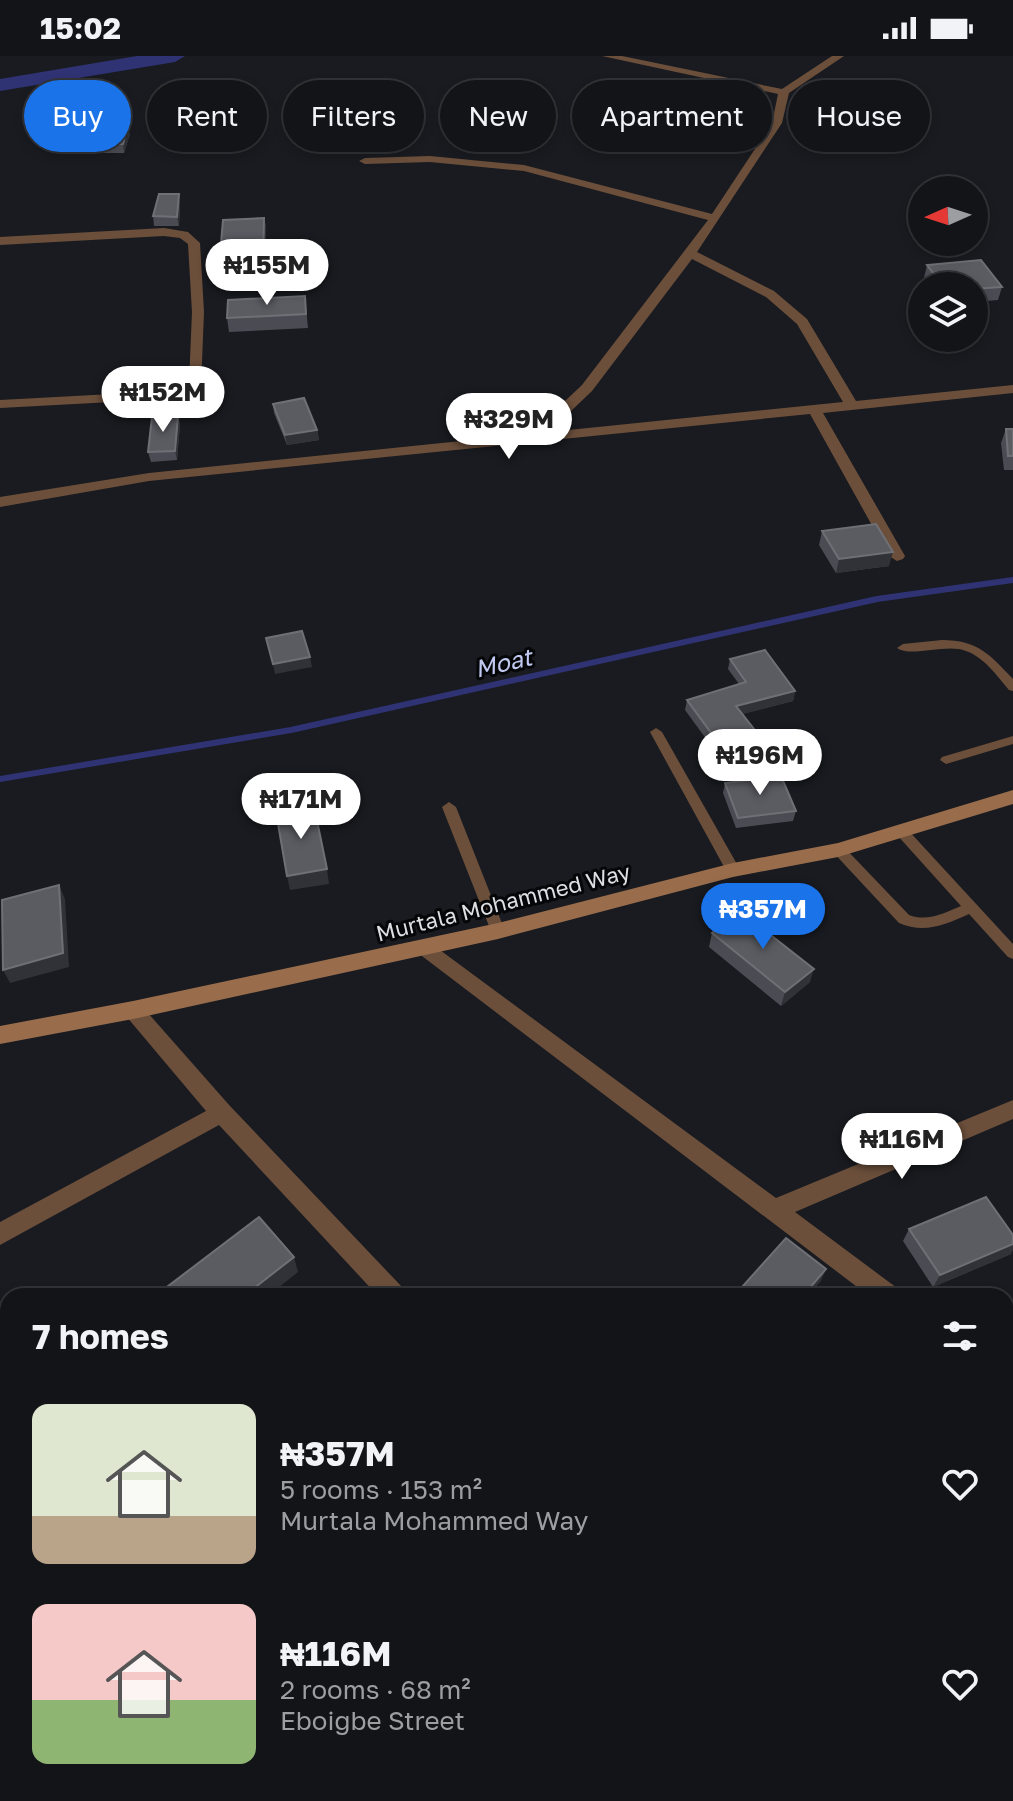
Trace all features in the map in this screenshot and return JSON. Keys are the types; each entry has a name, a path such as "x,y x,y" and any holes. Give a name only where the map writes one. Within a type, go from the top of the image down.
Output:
{"street":[{"path":"607,56 784,92"},
{"path":"532,440 587,388 690,253 777,123 784,92 822,64 839,56"},
{"path":"365,161 430,159 524,168 715,218"},
{"path":"0,241 135,233 184,235 194,243 198,312 196,384 187,391 168,395 0,404"},
{"path":"690,253 770,294 802,322 853,407"},
{"path":"0,502 149,477 1013,389"},
{"path":"815,411 897,556"},
{"name":"Murtala Mohammed Way","path":"0,1035 133,1010 498,931 733,870 838,850 903,833 1013,797"},
{"path":"425,947 877,1288"},
{"path":"133,1010 222,1113 386,1288"},
{"path":"772,1211 1013,1109"},
{"path":"0,1234 222,1113"}],"lane":[{"path":"903,648 968,645 981,651 1013,687"},
{"path":"656,732 733,870"},
{"path":"946,760 1013,740"},
{"path":"449,807 498,931"},
{"path":"903,833 1013,953"},
{"path":"838,850 904,919 914,925 927,925 972,907"}],"building":[{"path":"159,194 179,194 177,217 153,216"},
{"path":"264,218 263,265 219,267 223,220"},
{"path":"981,260 1002,287 988,288 988,272 932,272 927,265"},
{"path":"305,296 306,314 227,318 228,300"},
{"path":"304,398 317,430 285,435 273,404"},
{"path":"178,416 175,451 148,452 152,417"},
{"path":"1006,429 1013,429 1013,456 1008,456"},
{"path":"876,524 893,552 839,559 822,531"},
{"path":"302,631 310,657 273,664 266,638"},
{"path":"765,650 795,691 736,706 754,729 717,741 687,700 746,682 730,659"},
{"path":"781,776 796,811 738,818 725,783"},
{"path":"314,806 327,869 287,876 276,812"},
{"path":"59,885 63,953 3,970 2,900"},
{"path":"740,911 814,969 785,992 712,933"},
{"path":"986,1197 1013,1235 1013,1244 940,1275 909,1229"},
{"path":"259,1217 294,1257 254,1288 166,1288"},
{"path":"786,1238 826,1269 810,1288 741,1288"}],"waterway":[{"path":"0,85 175,56"},
{"name":"Moat","path":"0,779 291,730 877,599 1013,580"}]}
